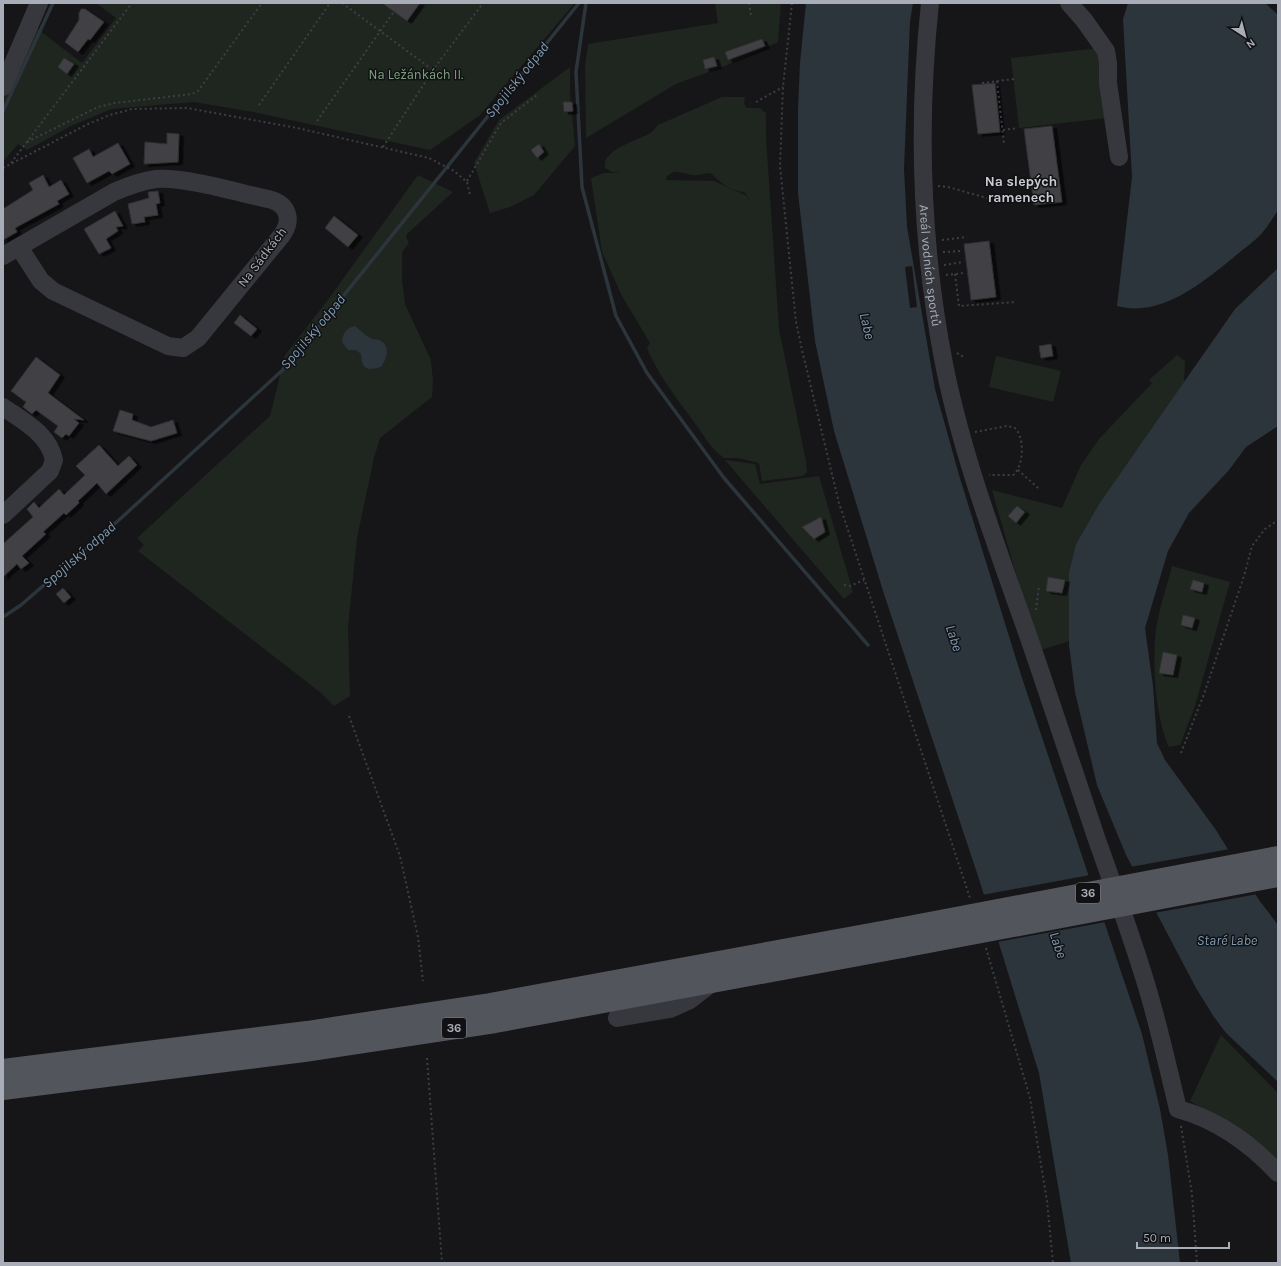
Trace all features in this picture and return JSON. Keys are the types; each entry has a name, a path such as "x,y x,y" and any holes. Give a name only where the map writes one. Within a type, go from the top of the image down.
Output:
{"main road":[{"name":"36","path":"3,1090 304,1051 495,1022 712,983 900,938 1278,857"},
{"name":"36","path":"3,1070 307,1032 900,938 1278,876"}],"street":[{"path":"3,87 39,3"},
{"name":"Areál vodních sportů","path":"930,3 925,51 922,185 928,260 944,365 962,435 996,548 1134,948 1155,1016 1178,1109"},
{"path":"1069,3 1084,20 1106,50 1108,63 1108,83 1119,157"},
{"name":"Na Sádkách","path":"3,256 114,192 133,184 156,180 186,182 272,200 281,205 288,217 287,227 282,235 198,338 183,348 168,346 53,291 41,281 19,247"},
{"path":"3,407 43,437 49,446 54,460 50,471 3,515"},
{"path":"617,1018 670,1009 690,1000 712,983"},
{"path":"1178,1109 1196,1114 1237,1136 1278,1173"}],"path":[{"path":"10,164 132,3"},
{"path":"27,142 98,107 115,103 192,94 198,91 262,3"},
{"path":"259,105 330,3"},
{"path":"342,3 433,70"},
{"path":"317,121 400,3"},
{"path":"383,147 433,70 483,3"},
{"path":"748,3 751,16"},
{"path":"792,3 783,87 780,166 796,322 839,503 970,899"},
{"path":"982,83 1014,79"},
{"path":"997,81 1004,144"},
{"path":"756,102 783,87"},
{"path":"467,182 501,123 537,95"},
{"path":"3,168 88,124 110,115 132,109 188,108 209,110 297,128 429,158 454,171 467,182 470,195"},
{"path":"1003,130 1018,128"},
{"path":"922,185 948,187 987,198"},
{"path":"928,260 967,237"},
{"path":"928,260 962,251"},
{"path":"928,260 963,262"},
{"path":"928,260 955,274 964,273"},
{"path":"955,274 959,306 1016,302"},
{"path":"962,435 1007,426 1014,428 1021,438 1020,465 1018,470 1013,475 974,474"},
{"path":"1018,470 1038,488"},
{"path":"1181,753 1222,642 1244,576 1252,546 1265,529 1278,520"},
{"path":"844,585 850,586 864,580"},
{"path":"350,716 400,856 418,937 423,981"},
{"path":"985,945 1030,1098 1047,1201 1053,1263"},
{"path":"427,1058 442,1263"},
{"path":"1178,1109 1192,1194 1198,1263"}],"green space":[{"name":"Na Ležánkách II.","path":"96,3 575,3 479,116 430,150 253,112 194,102 112,109 71,126 27,150 18,144 3,162 3,101 35,27 82,63 116,18"},
{"path":"715,3 781,3 778,42 725,66 676,84 586,138 585,66 588,44 718,23"},
{"path":"1099,48 1107,118 1019,128 1011,58"},
{"path":"570,67 570,93 575,146 534,195 510,207 490,213 474,163 499,120"},
{"path":"722,97 745,97 744,104 747,108 760,108 766,113 766,137 779,329 806,461 807,472 803,476 762,481 759,463 738,458 724,458 715,450 675,396 651,358 647,348 650,343 622,296 602,252 591,178 604,173 621,173 612,172 605,168 605,161 609,155 622,146 652,132 658,125","holes":["673,172 680,172 689,175 711,173 726,186 744,192 748,197 750,204 747,196 714,181 666,180 667,176"]},
{"path":"418,175 453,192 407,234 406,237 409,243 402,252 402,280 405,304 431,360 433,381 432,397 380,438 374,458 357,538 348,628 350,696 334,706 321,693 138,551 144,545 137,538 270,416 285,355 327,301"},
{"path":"1177,355 1185,361 1184,384 1099,504 1076,544 1069,572 1069,641 1038,651 992,490 1062,508 1081,465 1099,439 1152,383 1149,380"},
{"path":"996,356 1061,371 1053,402 989,387"},
{"path":"725,460 755,464 760,484 819,476 853,592 844,599"},
{"path":"1172,566 1230,582 1195,706 1180,745 1169,747 1160,720 1154,657 1157,621"},
{"path":"1221,1035 1278,1093 1278,1166 1237,1130 1190,1101"}],"water":[{"name":"Labe","path":"806,3 913,3 910,21 904,169 907,227 935,389 959,475 1021,675 1142,1034 1160,1109 1168,1155 1180,1263 1071,1263 1039,1073 979,879 884,594 834,431 815,341 798,193 798,109 800,63"},
{"path":"1128,3 1265,3 1278,15 1278,210 1266,228 1256,239 1195,287 1165,303 1149,307 1133,308 1117,306 1132,177 1123,19"},
{"name":"Staré Labe","path":"1278,268 1278,426 1246,447 1229,470 1189,513 1168,551 1145,628 1153,686 1157,743 1165,760 1216,830 1259,900 1278,925 1278,1082 1226,1033 1196,988 1126,855 1097,785 1075,692 1069,645 1069,572 1076,544 1099,504 1235,309"},
{"path":"355,326 370,338 379,340 385,345 387,352 381,367 372,369 366,368 364,366 361,354 356,350 348,350 342,342 346,331"}],"pier":[{"path":"912,266 917,307 910,308 905,267"},
{"path":"1230,849 1258,894 1154,913 1130,867"},
{"path":"1090,875 1106,922 997,942 982,895"}],"building":[{"path":"382,3 420,3 407,21"},
{"path":"81,9 85,9 104,22 90,40 88,39 78,52 65,42 79,20 79,13"},
{"path":"762,39 765,46 728,60 725,52"},
{"path":"714,57 717,66 705,69 703,60"},
{"path":"64,58 74,64 67,74 58,67"},
{"path":"995,83 1000,132 978,134 972,85"},
{"path":"563,102 572,102 573,111 564,112"},
{"path":"1052,126 1062,202 1034,205 1024,129"},
{"path":"167,133 179,134 178,162 144,164 145,142 167,144"},
{"path":"118,143 130,164 112,174 109,171 87,183 73,158 89,149 93,157"},
{"path":"539,144 544,152 537,158 531,150"},
{"path":"43,175 49,187 61,180 69,194 57,201 59,204 15,228 17,232 3,240 3,209 33,190 29,183"},
{"path":"158,191 160,203 156,204 158,215 144,217 145,222 132,224 128,204 149,198 148,192"},
{"path":"115,211 123,226 116,227 118,231 106,239 111,248 99,254 84,229"},
{"path":"334,216 358,235 348,247 325,228"},
{"path":"989,241 996,297 971,300 964,244"},
{"path":"240,315 257,329 251,336 234,323"},
{"path":"1051,344 1053,356 1041,358 1039,346"},
{"path":"36,357 60,375 48,393 84,420 74,419 79,423 69,436 66,434 62,438 54,432 58,426 36,410 32,414 23,407 26,402 11,391"},
{"path":"120,410 133,414 132,420 151,427 173,420 177,433 151,441 113,431"},
{"path":"99,445 118,466 129,456 137,465 106,494 97,483 66,515 64,513 43,532 46,534 22,556 29,563 21,569 17,564 3,577 3,544 33,517 27,509 34,502 39,508 59,489 64,495 85,475 76,466"},
{"path":"1017,506 1025,512 1016,523 1008,516"},
{"path":"821,517 825,532 814,539 802,527"},
{"path":"1048,577 1065,580 1062,593 1046,591"},
{"path":"1193,580 1204,583 1202,592 1190,589"},
{"path":"63,588 71,597 64,603 56,594"},
{"path":"1183,615 1195,618 1192,628 1181,625"},
{"path":"1163,652 1177,655 1173,675 1159,673"}],"waterway":[{"path":"3,111 53,3"},
{"name":"Spojilský odpad","path":"3,617 21,605 119,520 287,366 579,3"},
{"path":"586,3 576,72 582,187 616,316 647,373 724,478 868,645"}],"district":[{"name":"Na slepých ramenech","path":"1021,190"}]}
